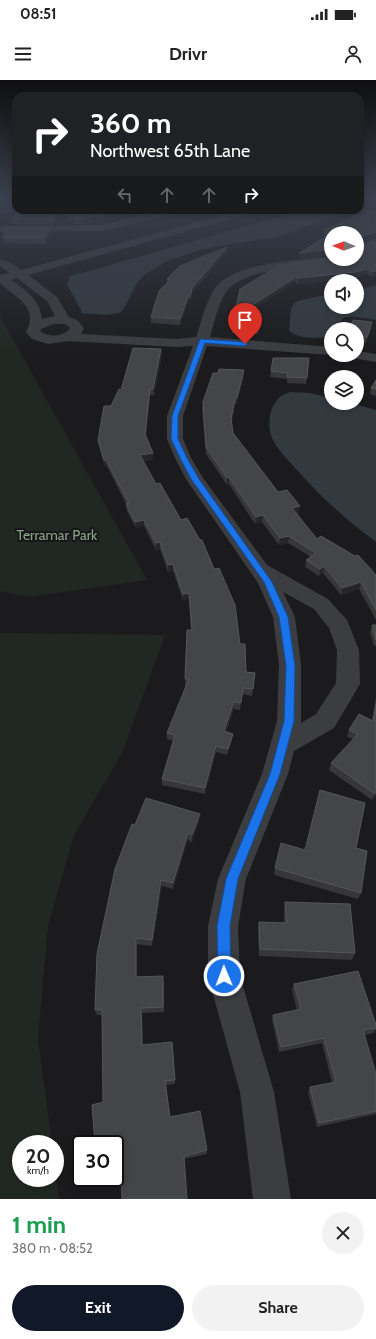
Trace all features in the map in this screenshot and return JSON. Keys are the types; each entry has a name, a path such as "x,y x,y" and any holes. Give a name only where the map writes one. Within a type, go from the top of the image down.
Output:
{"street":[{"path":"2,272 75,251"},
{"path":"2,272 20,274 103,251"},
{"path":"272,1199 257,1092 224,976 224,926 232,879 275,774 289,721 290,666 288,645 284,617 268,582 195,479 183,458 175,439 175,416 219,292 226,284 239,276 256,271 324,260"},
{"path":"2,272 32,303 36,314 36,326 33,332 40,337 54,339 124,335"},
{"path":"20,274 53,300 76,331 68,337"},
{"path":"36,326 45,321 70,323 124,335 177,343 202,341 324,350"},
{"path":"364,356 376,358"},
{"path":"260,570 321,604 339,625 348,650 348,684 325,721 283,744"}],"green space":[{"name":"Terramar Park","path":"0,316 147,580 29,597 0,591"},
{"path":"0,633 165,635 122,753 74,835 48,926 38,1039 51,1135 12,1135 12,1187 57,1187 59,1199 0,1199"}],"shaded area":[{"path":"158,251 196,251 167,261 144,275 137,283 123,310 119,313 106,315 81,313 81,310 67,284 70,276"},
{"path":"376,285 376,320 347,317 343,318 340,322 324,322 324,337 303,337 289,330 291,309 294,303 301,300 324,295 324,314 364,314 364,288"},
{"path":"290,392 310,393 324,396 324,410 364,410 364,407 376,410 376,542 354,525 323,497 279,450 270,433 269,423 273,406 282,395"}],"building":[{"path":"217,251 223,251 192,288 191,294 189,294 180,319 151,317 159,291 170,280 167,279 180,266"},
{"path":"302,251 313,251 299,253"},
{"path":"364,251 376,251 376,271 373,272 368,269 355,272 296,277 240,313 261,314 259,328 232,327 240,289 278,266 324,259 324,266 364,266"},
{"path":"353,320 372,322 367,337 364,337 364,322 352,322"},
{"path":"133,348 161,349 153,389 150,389 145,434 153,453 140,455 156,484 160,483 181,520 187,518 200,540 202,540 214,569 219,568 235,605 240,644 245,644 246,672 255,673 253,689 243,688 241,703 234,702 224,731 233,734 228,749 216,746 205,788 162,779 175,735 167,733 189,679 185,679 187,630 192,630 189,593 183,594 173,564 168,565 160,542 156,543 144,520 135,522 126,504 129,503 106,460 104,460 98,440 104,406 111,406 119,389 121,390"},
{"path":"273,358 309,358 307,378 287,377 288,373 271,371"},
{"path":"219,369 244,370 237,398 235,398 231,419 233,433 278,492 287,490 300,506 292,508 317,539 321,536 355,556 358,555 376,575 376,610 361,582 342,588 324,566 320,569 306,560 316,553 289,536 280,538 263,515 256,517 229,477 227,478 206,447 203,402 213,373 218,373"},
{"path":"376,380 376,389 371,388"},
{"path":"372,625 376,625 376,640"},
{"path":"376,704 375,794 331,763 358,734 349,730 359,714 373,721"},
{"path":"320,790 365,803 356,848 367,851 361,893 275,868 281,843 305,850"},
{"path":"146,798 200,814 192,835 188,833 173,883 161,880 152,940 136,938 136,977 163,976 163,1007 141,1008 142,1045 172,1042 175,1080 165,1081 170,1117 200,1111 207,1150 184,1156 187,1199 122,1199 122,1187 124,1187 124,1135 94,1135 92,1105 103,1102 102,1009 95,1010 97,954 115,869 132,824 135,825"},
{"path":"285,902 350,904 355,953 260,949 259,922 287,923"},
{"path":"358,971 376,1025 376,1028 363,1030 376,1074 376,1111 319,1123 310,1087 336,1082 324,1038 281,1047 273,1015 301,1009 294,984"}],"route":[{"path":"224,976 224,926 232,879 275,774 289,721 290,666 284,617 268,582 195,479 183,458 175,439 175,416 202,341 245,344"}]}
